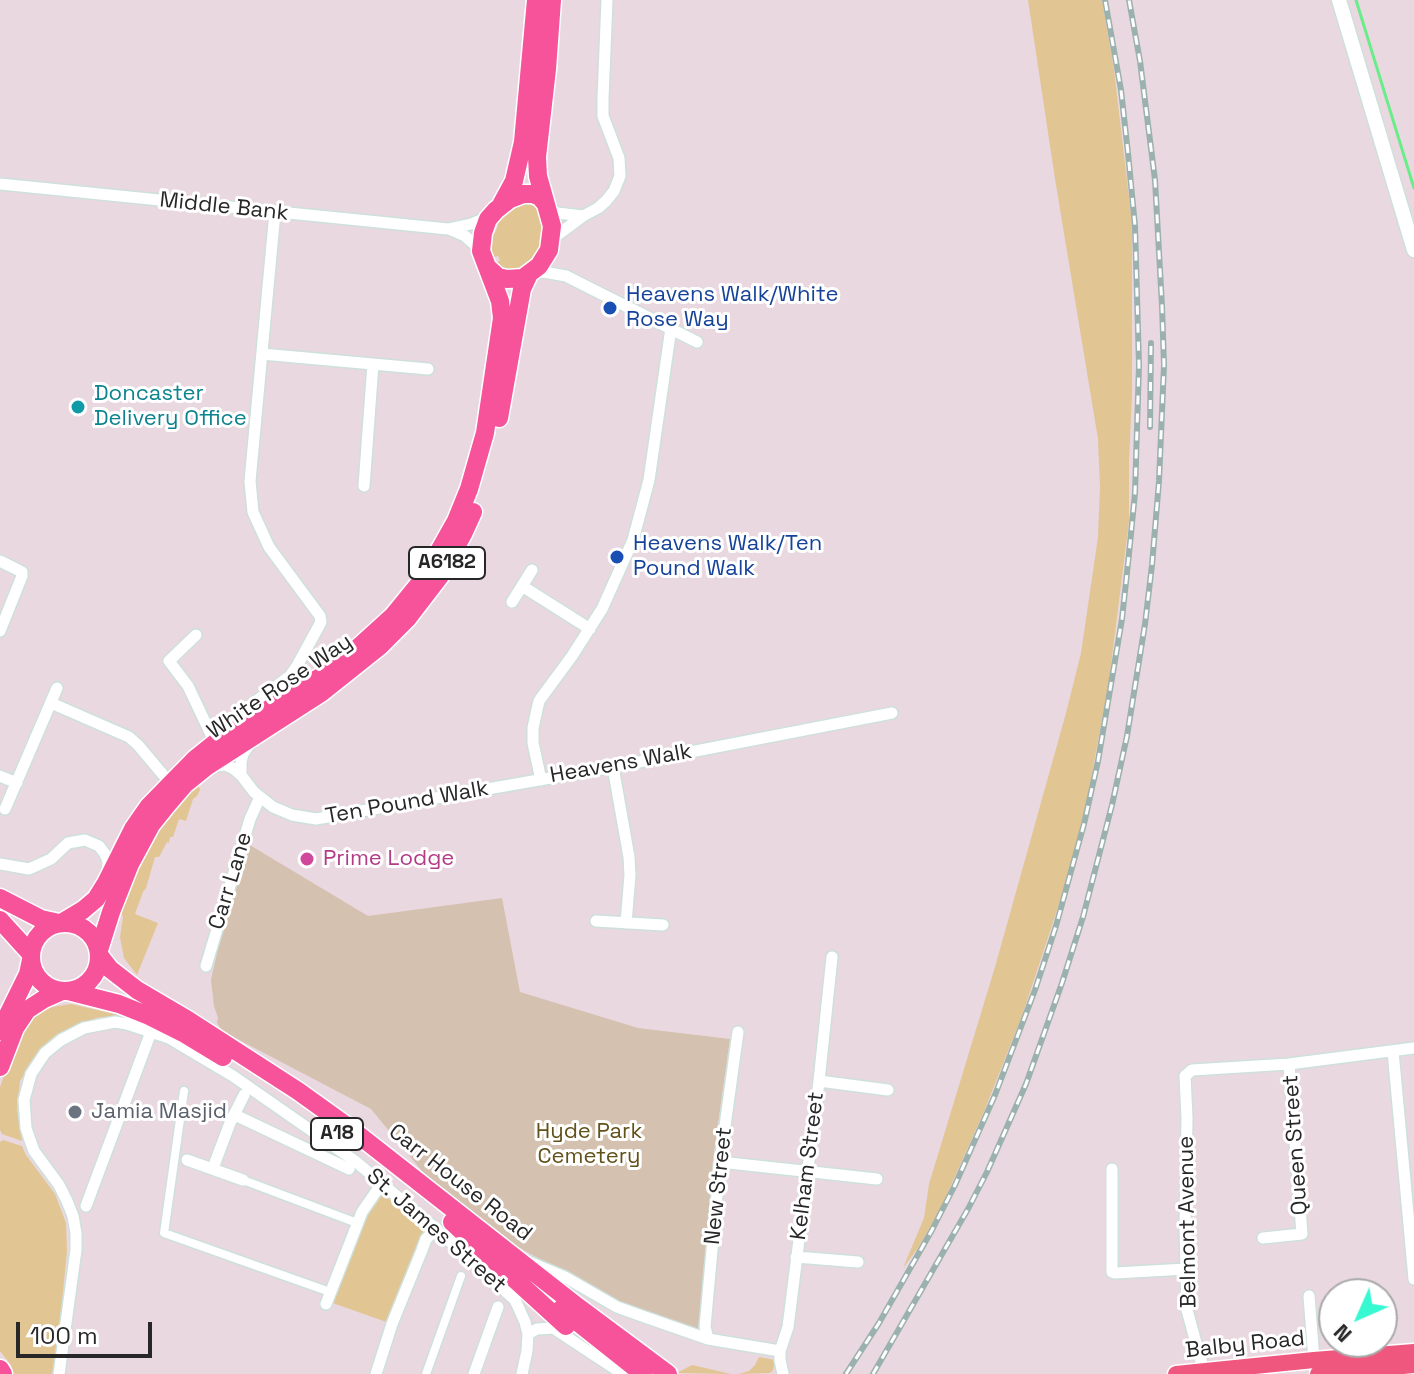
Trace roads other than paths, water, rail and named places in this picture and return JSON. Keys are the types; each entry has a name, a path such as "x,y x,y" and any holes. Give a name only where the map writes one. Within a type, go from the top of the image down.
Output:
{"highway":[{"name":"White Rose Way","path":"61,923 96,899 133,829 149,806 195,759 215,743 322,676 385,624 411,595 456,521 485,433 502,318 500,301 481,251 483,233 514,181 523,142 536,0"},
{"path":"552,0 537,157 538,176 552,226 556,256"},
{"path":"496,210 523,194 540,197 547,208"},
{"name":"White Rose Way","path":"99,952 130,864 151,825 185,784 206,767 321,693 380,646 407,619 440,576 463,534 482,489 497,432 522,289 530,274 546,258 556,256"},
{"path":"485,262 498,277 507,279 530,274"},
{"path":"2,902 31,957 35,973 45,984 65,991"},
{"path":"0,1067 11,1037 27,1010 44,999 82,986 91,979 97,968 99,952 90,934 80,926 41,919 2,902"},
{"path":"0,1031 28,974 33,945 41,932 61,923"},
{"name":"Carr House Road","path":"99,952 110,969 137,990 298,1091 341,1122 668,1374"},
{"name":"Carr House Road","path":"65,991 139,1012 197,1041 259,1079 308,1113 443,1224 643,1374"},
{"name":"A18","path":"443,1224 623,1374"},
{"path":"0,1369 3,1374"}],"main road":[{"name":"Balby Road","path":"1316,1367 1414,1352"},
{"name":"Balby Road","path":"1176,1374 1414,1365"}],"street":[{"path":"530,274 544,272 556,256 570,224 606,201 620,176 619,158 603,116 607,0"},
{"path":"1339,0 1414,250"},
{"name":"Middle Bank","path":"0,184 448,229 471,224 496,210"},
{"path":"547,208 583,216"},
{"path":"251,705 290,676 321,622 320,616 269,547 253,512 250,481 275,212"},
{"path":"448,229 473,243 485,262"},
{"path":"556,256 697,342"},
{"name":"Heavens Walk","path":"671,328 649,480 623,564 590,629 539,701 533,743 541,780 892,713"},
{"path":"262,354 428,369"},
{"path":"364,486 373,364"},
{"path":"0,561 22,572 0,631"},
{"path":"512,602 532,570"},
{"path":"522,586 590,629"},
{"path":"196,635 169,661 188,686 215,743"},
{"path":"5,809 57,688"},
{"path":"51,703 129,737 170,783"},
{"path":"241,775 243,754 256,734"},
{"path":"206,767 226,765 241,775"},
{"path":"613,767 629,857 626,923"},
{"name":"Ten Pound Walk","path":"241,775 254,792 281,810 316,819 541,780"},
{"path":"0,776 17,783"},
{"name":"Carr Lane","path":"206,966 250,819 260,797"},
{"path":"3,867 29,869 51,859 68,843 85,840 99,846 105,854 108,861 106,883"},
{"path":"596,921 663,925"},
{"name":"Kelham Street","path":"783,1374 780,1351 788,1327 832,957"},
{"name":"St. James Street","path":"59,1374 76,1233 67,1201 30,1140 24,1115 26,1087 45,1053 61,1040 84,1028 115,1022 183,1045 222,1069 443,1224 515,1300 528,1334"},
{"path":"86,1206 86,1191 151,1032"},
{"name":"New Street","path":"708,1339 705,1327 720,1162 738,1032"},
{"path":"1289,1064 1414,1048"},
{"path":"1393,1051 1414,1279"},
{"name":"Belmont Avenue","path":"1207,1372 1187,1310 1185,1076 1189,1072 1289,1064"},
{"name":"Queen Street","path":"1263,1238 1302,1234 1289,1064"},
{"path":"819,1081 888,1090"},
{"path":"184,1091 164,1233 328,1298 357,1223 366,1204 382,1183"},
{"path":"213,1168 244,1095"},
{"path":"235,1115 349,1169"},
{"path":"285,1139 298,1120"},
{"path":"175,1156 357,1223"},
{"path":"720,1162 877,1179"},
{"path":"1112,1169 1112,1272 1186,1269"},
{"path":"376,1374 426,1239 443,1224"},
{"path":"514,1256 565,1277 617,1307 708,1339 780,1351"},
{"path":"796,1257 858,1262"},
{"path":"426,1374 461,1276"},
{"path":"1309,1296 1316,1367"},
{"path":"474,1374 498,1307"},
{"path":"522,1374 528,1334 537,1329 553,1328 623,1374"}],"waterway":[{"path":"1356,0 1414,188"}],"railway":[{"path":"846,1374 932,1230 995,1095 1056,926 1098,761 1122,619 1129,554 1135,493 1139,365 1135,226 1121,90 1105,0"},
{"path":"873,1374 968,1209 1026,1084 1083,917 1127,736 1152,565 1164,365 1155,180 1129,0"},
{"path":"1150,427 1151,343"}],"place":[{"name":"Heavens Walk/White Rose Way","path":"610,308"},
{"name":"Doncaster Delivery Office","path":"78,407"},
{"name":"Heavens Walk/Ten Pound Walk","path":"617,557"},
{"name":"Prime Lodge","path":"307,859"},
{"name":"Jamia Masjid","path":"75,1112"}],"park label":[{"name":"Hyde Park Cemetery","path":"589,1144"}]}
